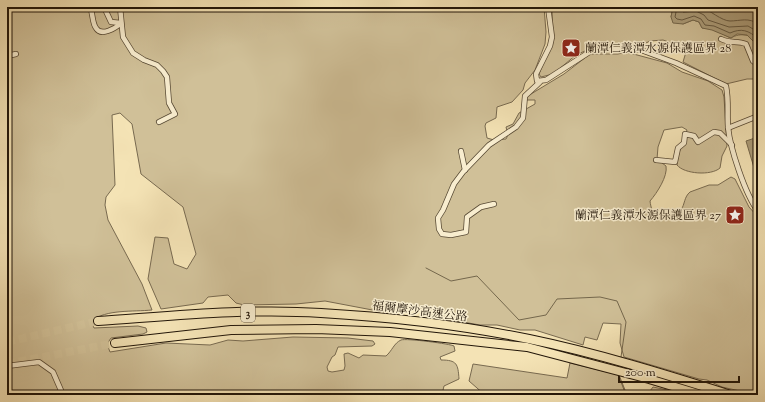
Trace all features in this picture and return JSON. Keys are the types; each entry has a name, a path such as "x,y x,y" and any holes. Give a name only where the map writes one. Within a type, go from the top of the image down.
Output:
{"highway":[{"name":"福爾摩沙高速公路","path":"98,321 208,312 319,313 397,319 528,339 586,358 731,395"},
{"name":"福爾摩沙高速公路","path":"116,342 230,330 316,329 390,332 527,348 586,358"},
{"name":"福爾摩沙高速公路","path":"650,375 702,395"}],"street":[{"path":"90,7 93,14 95,28 98,31 106,32 117,27 121,23"},
{"path":"104,7 111,22 121,23"},
{"path":"120,7 123,37 133,53 144,60 157,65 166,76 167,93 175,114 160,122"},
{"path":"540,82 538,81 536,74 550,46 552,37 548,7"},
{"path":"721,40 729,43 740,41 746,44 753,61 758,65"},
{"path":"494,204 481,207 467,217 466,232 451,235 442,234 440,232 438,218 454,184 489,145 516,127 523,118 525,96 540,82 546,80 591,52 610,49 641,50 676,63 698,75 716,80 726,86 728,128 732,145 747,191 758,211"},
{"path":"7,56 16,54"},
{"path":"728,128 758,116"},
{"path":"656,160 675,162 678,148 684,143 685,134 694,136 698,142 714,132 720,134 732,145"},
{"path":"461,151 465,170"},
{"path":"7,366 39,362 53,372 63,395"}],"shaded area":[{"path":"7,7 544,7 546,32 545,44 535,70 525,83 523,90 512,102 497,107 496,118 486,123 487,138 494,140 506,139 508,135 506,127 513,124 519,113 535,104 535,100 524,100 526,97 564,74 590,54 618,54 626,52 667,63 682,72 708,81 722,90 724,97 727,146 722,156 720,168 716,171 698,173 680,168 677,165 687,130 682,127 664,130 658,147 657,159 666,166 666,170 661,184 656,194 650,201 650,204 653,212 659,218 674,215 681,210 690,192 709,185 718,185 731,177 735,179 749,207 758,217 758,395 722,387 707,380 624,357 620,343 621,324 603,323 597,340 585,337 583,345 535,330 520,330 497,325 480,325 423,315 420,307 395,309 383,312 325,301 296,304 244,305 236,303 228,295 208,297 203,303 161,309 148,279 155,237 168,238 174,264 187,269 196,254 183,207 141,174 132,124 120,113 112,115 115,185 106,197 105,205 108,220 142,284 152,310 104,314 91,321 94,328 138,326 146,328 147,332 143,334 111,338 107,344 110,352 166,343 210,345 228,340 243,341 293,337 348,338 373,341 375,344 372,346 338,347 335,355 332,357 327,367 328,371 332,372 344,370 344,354 348,353 359,358 363,355 386,356 399,341 411,340 454,346 455,351 440,357 441,360 450,361 456,364 459,379 444,386 443,390 451,395 7,395"},
{"path":"552,7 673,7 671,17 683,24 693,20 699,22 702,28 712,29 731,38 739,35 747,35 754,39 758,47 758,79 747,79 726,84 683,62 686,52 683,42 674,44 663,40 650,41 642,45 627,44 596,46 576,55 553,74 541,77 539,74 546,56 551,34"},
{"path":"570,363 619,375 627,395 485,395 469,381 473,364 567,378"},
{"path":"653,387 682,393 685,395 652,395 650,391"}],"water":[{"path":"673,7 758,7 758,46 747,35 737,34 731,38 712,30 702,28 699,22 693,20 683,24 673,23 671,17"},
{"path":"758,137 758,181 746,141"}],"waterway":[{"path":"426,268 451,281 477,276 519,320 546,315 557,299 600,297 617,301 626,322 621,357"},
{"path":"618,374 626,395"}],"tunnel":[{"path":"7,342 98,321"},
{"path":"7,364 115,343"}],"place":[{"name":"蘭潭仁義潭水源保護區界 28","path":"571,48"},
{"name":"蘭潭仁義潭水源保護區界 27","path":"735,215"}]}
